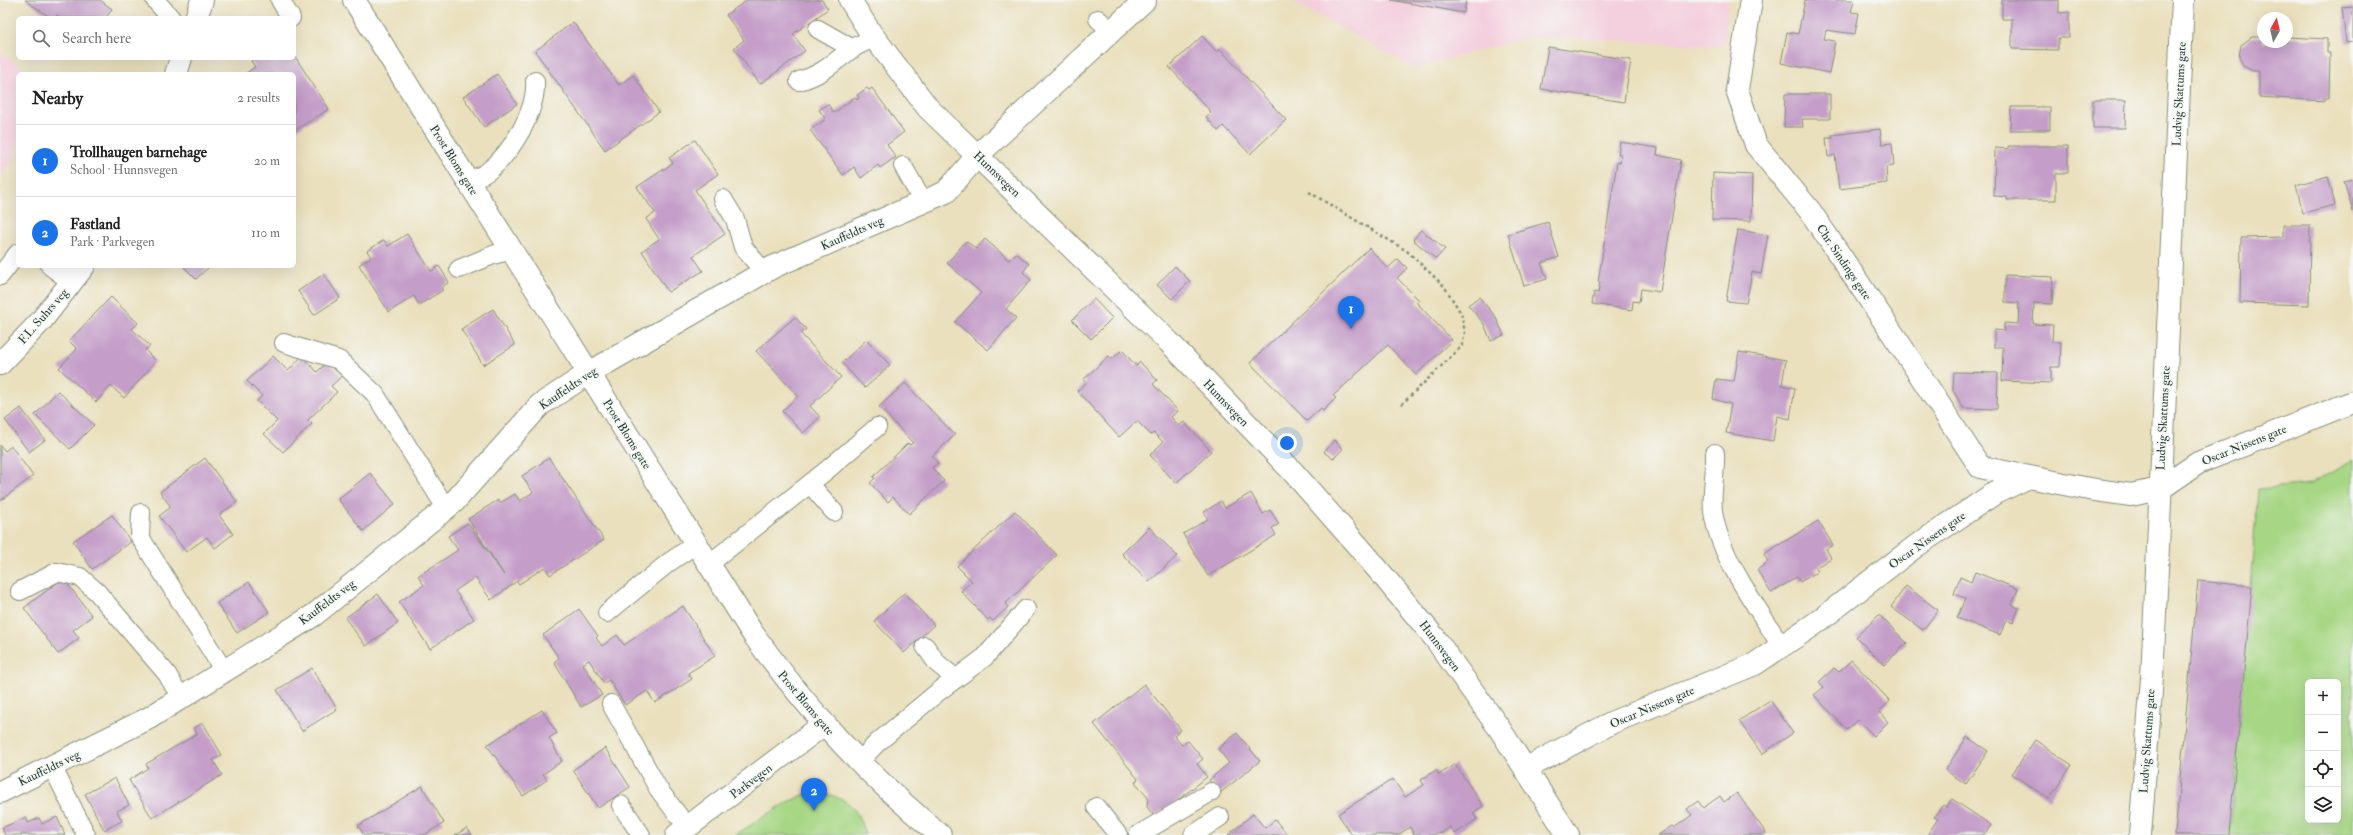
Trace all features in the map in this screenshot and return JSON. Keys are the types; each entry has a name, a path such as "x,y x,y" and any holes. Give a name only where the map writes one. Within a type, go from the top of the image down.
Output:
{"street":[{"path":"197,16 202,0"},
{"name":"Prost Bloms gate","path":"354,0 758,641 786,680 823,725 905,806 940,835"},
{"name":"Hunnsvegen","path":"850,0 874,38 928,108 978,155 1168,342 1299,479 1366,554 1434,637 1568,835"},
{"name":"Kauffeldts veg","path":"0,792 150,718 314,616 446,508 540,405 589,373 764,272 946,192 978,155 1105,25 1145,0"},
{"name":"Chr. Sindings gate","path":"1751,0 1737,90 1756,145 1810,211 1980,467 2029,477"},
{"name":"Ludvig Skattums gate","path":"2140,835 2152,678 2183,0"},
{"path":"177,72 180,60"},
{"name":"F.L. Suhrs veg","path":"0,364 41,321 78,274"},
{"name":"Oscar Nissens gate","path":"1524,769 1613,722 1755,664 1816,623 1916,546 1995,493 2029,477 2089,489 2131,494 2160,489 2198,464 2353,402"},
{"name":"Parkvegen","path":"682,832 823,725"}],"lane":[{"path":"155,0 169,16"},
{"path":"280,0 289,16"},
{"path":"818,29 852,49"},
{"path":"799,81 808,79 834,65 852,49 874,38"},
{"path":"468,182 488,171 521,132 536,94 535,81"},
{"path":"903,166 923,202"},
{"path":"723,199 735,219 743,247 764,272"},
{"path":"459,268 511,250"},
{"path":"0,276 16,256"},
{"path":"57,268 78,274"},
{"path":"284,343 339,360 375,394 446,508"},
{"path":"709,564 810,484 878,427"},
{"path":"1715,453 1713,509 1717,533 1729,559 1781,646"},
{"path":"810,484 834,512"},
{"path":"141,513 140,537 224,671"},
{"path":"607,613 668,563 696,544"},
{"path":"20,591 57,572 80,577 97,592 162,668 182,698"},
{"path":"859,762 877,744 956,679 986,657 1026,609"},
{"path":"925,646 937,663 956,679"},
{"path":"611,704 682,832"},
{"path":"52,766 86,835"},
{"path":"1138,835 1211,792"},
{"path":"621,805 641,835"},
{"path":"1096,807 1118,835"},
{"path":"1193,835 1220,817"}],"path":[{"path":"1309,192 1408,251 1444,286 1461,313 1465,332 1462,346 1401,405"}],"shaded area":[{"path":"1290,0 1729,0 1724,47 1535,36 1414,68"},
{"path":"0,52 27,72 16,72 16,152 0,180"}],"green space":[{"path":"2353,460 2353,835 2230,835 2258,489 2311,484"},
{"path":"814,790 834,796 848,803 858,815 865,835 735,835 784,804"}],"building":[{"path":"25,0 100,0 112,9 107,16 48,16"},
{"path":"747,0 822,0 828,9 793,34 805,51 760,84 734,48 744,40 726,15"},
{"path":"1391,0 1466,0 1464,13"},
{"path":"1805,0 1854,0 1851,12 1859,13 1855,34 1826,30 1824,39 1835,41 1829,73 1781,63 1787,32 1798,34"},
{"path":"2002,0 2059,0 2059,13 2069,12 2069,38 2058,38 2058,50 2012,49 2012,19 2002,19"},
{"path":"2353,6 2353,42 2346,43 2342,7"},
{"path":"573,22 619,85 633,75 659,112 605,150 535,51"},
{"path":"1202,36 1217,52 1220,49 1286,120 1250,154 1223,126 1218,131 1206,117 1211,112 1169,67"},
{"path":"2252,37 2257,37 2257,48 2293,48 2293,37 2327,39 2327,53 2330,53 2329,98 2325,98 2325,101 2259,97 2259,71 2253,71 2243,66 2239,57 2241,45"},
{"path":"1548,47 1631,60 1624,102 1541,89"},
{"path":"296,58 329,109 296,130 296,72 248,72 255,67 251,61 296,60"},
{"path":"497,74 517,104 484,127 463,97"},
{"path":"867,88 869,90 872,88 904,132 887,145 896,157 880,168 878,165 861,178 854,167 843,175 810,130 826,119 819,110 828,104 834,113 855,97 857,100 859,98 857,95"},
{"path":"1785,94 1830,94 1830,119 1802,119 1803,127 1784,127"},
{"path":"2093,100 2126,100 2125,128 2093,128"},
{"path":"2011,107 2050,107 2050,130 2010,130"},
{"path":"1880,129 1882,144 1892,143 1894,166 1886,167 1887,183 1839,189 1835,155 1828,157 1826,138 1833,138 1832,135"},
{"path":"695,140 718,174 695,190 725,234 693,256 703,271 668,292 642,251 659,239 646,219 655,213 637,187 673,163 669,158"},
{"path":"1620,142 1658,148 1657,155 1681,160 1660,292 1641,289 1639,302 1633,301 1632,310 1592,304 1594,292 1598,293 1600,282 1598,282 1617,162 1620,163 1621,154 1618,154"},
{"path":"2008,146 2068,146 2068,173 2056,173 2056,200 2007,200 2007,197 1994,196 1995,148 2008,149"},
{"path":"1713,173 1752,175 1751,221 1712,220"},
{"path":"2328,176 2335,205 2303,213 2296,185"},
{"path":"2353,179 2353,212 2344,181"},
{"path":"1548,222 1559,257 1541,263 1547,279 1524,286 1508,234"},
{"path":"2283,225 2310,225 2309,305 2240,303 2241,238 2283,237"},
{"path":"1421,230 1445,249 1436,259 1413,240"},
{"path":"1738,230 1768,235 1761,274 1752,272 1746,303 1726,301"},
{"path":"407,234 431,271 439,266 449,282 441,288 443,290 419,305 414,296 389,312 359,265 371,257 367,251 384,240 388,246"},
{"path":"985,239 1009,260 1016,253 1029,264 1023,272 1031,280 1006,309 1016,318 988,350 955,322 981,293 947,263 966,241 976,249"},
{"path":"1369,248 1388,268 1398,259 1407,268 1397,278 1419,300 1416,302 1452,340 1416,375 1388,345 1333,396 1336,398 1323,411 1321,408 1307,421 1250,363"},
{"path":"1175,266 1190,281 1172,299 1157,285"},
{"path":"185,268 208,268 196,279"},
{"path":"324,274 340,298 314,315 298,291"},
{"path":"2005,275 2053,277 2052,304 2034,303 2033,324 2053,325 2052,342 2061,342 2060,367 2051,367 2051,383 2002,381 2003,347 1994,347 1994,330 2004,331 2004,323 2018,324 2019,303 2005,302"},
{"path":"111,297 138,323 132,329 150,346 145,350 156,361 124,398 111,386 96,402 59,368 77,349 69,341"},
{"path":"1479,297 1495,316 1504,335 1491,341 1484,324 1468,305"},
{"path":"1094,299 1112,318 1091,339 1072,320"},
{"path":"493,309 515,345 483,365 461,329"},
{"path":"795,317 806,329 801,334 841,377 810,406 820,417 803,433 782,411 798,396 756,351"},
{"path":"866,340 890,365 865,388 842,363"},
{"path":"1122,350 1136,366 1140,362 1157,380 1153,384 1178,411 1171,417 1179,426 1184,422 1211,451 1176,483 1150,455 1163,442 1154,433 1151,435 1137,421 1119,437 1077,391 1086,383 1083,380 1109,356 1112,359"},
{"path":"1739,352 1786,360 1782,385 1795,388 1790,419 1777,416 1773,441 1726,433 1731,404 1713,399 1716,379 1734,381"},
{"path":"273,356 288,371 302,356 317,372 327,362 342,376 331,386 337,392 308,420 312,424 283,452 264,434 277,421 257,401 262,396 247,381"},
{"path":"1954,372 1998,373 1997,409 1963,408 1953,390"},
{"path":"905,383 955,435 932,456 938,463 932,468 944,481 909,514 893,497 888,502 870,483 875,478 873,477 908,443 910,445 913,443 879,407"},
{"path":"58,391 94,425 70,449 35,415"},
{"path":"21,408 45,440 29,452 5,420"},
{"path":"1334,440 1343,449 1333,459 1324,452"},
{"path":"0,445 5,451 11,446 33,476 0,501"},
{"path":"205,458 237,502 219,515 233,534 215,548 207,537 186,552 159,516 171,507 160,492"},
{"path":"549,458 604,540 550,575 545,567 519,584 517,581 491,600 475,577 455,591 474,619 430,649 399,602 424,585 418,576 458,550 448,536 468,523 504,575 468,519 498,500 500,503 515,494 520,501 533,492 522,476"},
{"path":"370,473 395,504 363,531 338,499"},
{"path":"1251,493 1263,514 1270,510 1279,524 1272,528 1276,535 1208,576 1183,534 1208,519 1204,512 1221,501 1225,508"},
{"path":"1015,511 1057,555 1005,604 1008,607 993,621 990,618 988,620 961,591 972,581 957,566"},
{"path":"112,515 131,542 92,569 73,541"},
{"path":"1818,521 1833,545 1826,549 1831,558 1815,568 1817,572 1800,582 1797,577 1771,593 1757,570 1768,562 1764,554"},
{"path":"1149,527 1177,556 1149,582 1122,554"},
{"path":"1975,572 2018,589 2012,605 2019,608 2013,623 2006,620 2000,635 1957,618 1965,598 1954,594 1960,577 1971,582"},
{"path":"63,578 92,616 73,630 79,638 58,654 24,608"},
{"path":"2198,581 2252,586 2229,835 2175,835"},
{"path":"249,582 269,612 237,633 217,603"},
{"path":"1906,586 1938,610 1923,630 1891,607"},
{"path":"904,593 934,625 904,653 874,621"},
{"path":"378,594 398,623 366,646 345,618"},
{"path":"683,606 715,656 688,673 692,679 655,703 647,691 625,705 609,680 604,683 589,660 583,664 602,695 581,707 554,662 559,658 543,635 579,609 598,636 596,638 602,646 617,635 624,645"},
{"path":"1879,615 1907,643 1884,665 1856,637"},
{"path":"1851,660 1890,701 1879,712 1888,722 1874,736 1858,720 1847,730 1814,695 1824,687 1819,682 1834,668 1839,672"},
{"path":"312,668 337,709 302,731 277,690"},
{"path":"1144,684 1181,730 1174,736 1182,745 1188,741 1203,759 1197,764 1207,777 1173,804 1154,816 1147,807 1148,798 1135,782 1138,779 1094,724"},
{"path":"1770,700 1793,733 1762,754 1739,721"},
{"path":"542,710 557,733 549,738 562,761 543,774 547,780 523,796 487,745"},
{"path":"203,723 222,755 213,760 222,775 152,818 129,780 148,768 146,764 197,734 194,728"},
{"path":"1237,733 1260,761 1220,793 1209,780 1229,763 1218,749"},
{"path":"1967,737 1988,751 1966,784 1945,770"},
{"path":"2035,740 2072,765 2049,799 2012,774"},
{"path":"605,748 630,787 598,808 573,770"},
{"path":"1455,764 1483,806 1473,813 1477,819 1455,834 1450,827 1440,834 1439,832 1434,835 1414,835 1410,827 1398,835 1352,835 1338,814 1393,779 1405,797 1424,785 1421,780 1436,770 1439,775"},
{"path":"115,778 129,805 117,811 122,821 104,830 85,794"},
{"path":"422,786 444,823 424,835 364,835 358,826"},
{"path":"1737,793 1766,833 1763,835 1658,835 1672,826 1674,828 1692,815 1687,809 1698,801 1703,808 1720,796 1724,802"},
{"path":"1952,799 1991,825 1984,835 1927,835 1938,819 1934,817 1943,805 1946,807"},
{"path":"1253,814 1265,828 1275,820 1288,835 1228,835"},
{"path":"26,817 28,823 39,818 42,824 57,817 65,835 5,835 2,828"},
{"path":"467,828 472,835 455,835"}],"place":[{"name":"Trollhaugen barnehage","path":"1351,329"},
{"name":"Fastland","path":"814,811"}]}
